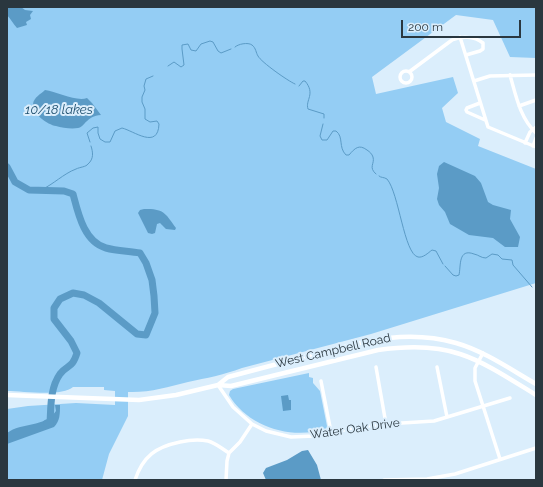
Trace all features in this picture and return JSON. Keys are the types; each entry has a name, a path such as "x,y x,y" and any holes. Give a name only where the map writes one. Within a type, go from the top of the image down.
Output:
{"main road":[{"name":"West Campbell Road","path":"218,385 228,377 370,340 414,336 436,338 457,343 483,353 536,384"},
{"name":"West Campbell Road","path":"7,395 151,400 218,385 231,386 378,350 401,347 421,347 460,354 478,362 536,395"}],"street":[{"path":"409,72 452,40 460,37 476,39 484,46 480,51 466,55"},
{"path":"460,37 488,127 535,146 536,138"},
{"path":"510,75 523,117 532,130 536,133"},
{"path":"474,81 490,76 536,75"},
{"path":"519,106 536,100"},
{"path":"480,104 467,108 466,110 467,112 485,120"},
{"path":"525,143 532,130 536,127"},
{"path":"483,353 478,362 475,381 500,459"},
{"path":"376,367 386,424"},
{"path":"437,367 447,417"},
{"path":"321,382 331,432"},
{"name":"Water Oak Drive","path":"218,385 233,407 252,424 266,431 291,437 314,436 358,427 434,421 510,398"},
{"path":"226,480 229,453 240,442 252,424"},
{"path":"135,480 140,467 149,455 163,446 189,440 209,441 229,453"},
{"path":"384,480 428,479 455,474 536,448"},
{"path":"455,474 457,480"}],"shaded area":[{"path":"7,7 536,7 536,58 510,57 493,20 456,15 372,77 376,94 453,77 458,93 442,108 446,122 480,139 478,146 536,169 536,283 371,334 222,374 143,392 128,392 128,416 109,454 102,480 7,480 7,409 76,403 115,405 115,391 104,390 104,387 73,387 68,390 52,393 7,391"},
{"path":"309,373 309,377 313,378 313,383 320,391 327,426 326,429 299,433 285,432 272,428 259,423 247,415 237,406 229,395 230,391 233,389"}],"water":[{"path":"7,7 21,7 25,10 33,11 30,15 31,19 26,22 27,25 17,28 7,15"},
{"name":"10/18 lakes","path":"45,90 72,98 87,98 101,115 92,117 78,128 64,128 53,125 37,115 33,107 35,99"},
{"path":"444,162 475,176 481,183 488,202 511,210 510,219 520,237 518,247 505,247 493,238 469,235 450,224 437,199 439,188 437,174 439,166"},
{"path":"140,210 156,210 164,213 176,228 175,230 166,229 160,223 157,224 155,233 148,233 138,213"},
{"path":"288,395 289,400 291,400 291,410 283,411 281,396"},
{"path":"55,405 60,405 60,411 59,420 54,427 7,444 7,433 19,427 39,423 45,420 56,411"},
{"path":"308,450 317,465 321,480 266,480 263,473 266,468 287,460 302,451"}],"waterway":[{"path":"168,66 174,62 181,67 184,65 182,45 188,44 191,50 196,51 201,44 210,41 213,42 218,51 221,53 231,49"},
{"path":"235,47 243,44 252,45 260,59 295,84"},
{"path":"90,142 87,133 93,128 98,127 100,139 105,142 110,142 115,131 122,128 145,137 154,136 158,132 159,124 157,121 150,122 145,119 145,109 142,102 146,79 153,76"},
{"path":"299,86 303,81 305,81 310,90 307,106 308,109 324,114 324,118"},
{"path":"323,124 320,136 322,140 327,140 333,131 336,131 340,136 342,149 346,155 349,155 353,150 359,147 364,148 373,156 372,169 376,174"},
{"path":"41,190 71,171 87,165 92,158 93,153 91,146"},
{"path":"7,167 15,182 29,190 64,191 73,194 83,226 92,240 98,245 106,248 140,253 146,263 152,280 155,313 146,335 137,334 99,303 84,295 73,293 60,299 54,308 54,319 71,341 77,353 72,364 60,374 54,385 50,423 47,423"},
{"path":"379,176 387,179 391,186 405,235 413,253 418,257 422,257 432,250 436,251 443,264"},
{"path":"445,266 453,275 456,276 459,275 461,259 465,253 476,254 483,258 486,258 492,254 498,255 502,259 512,260 513,265 532,287"}]}
